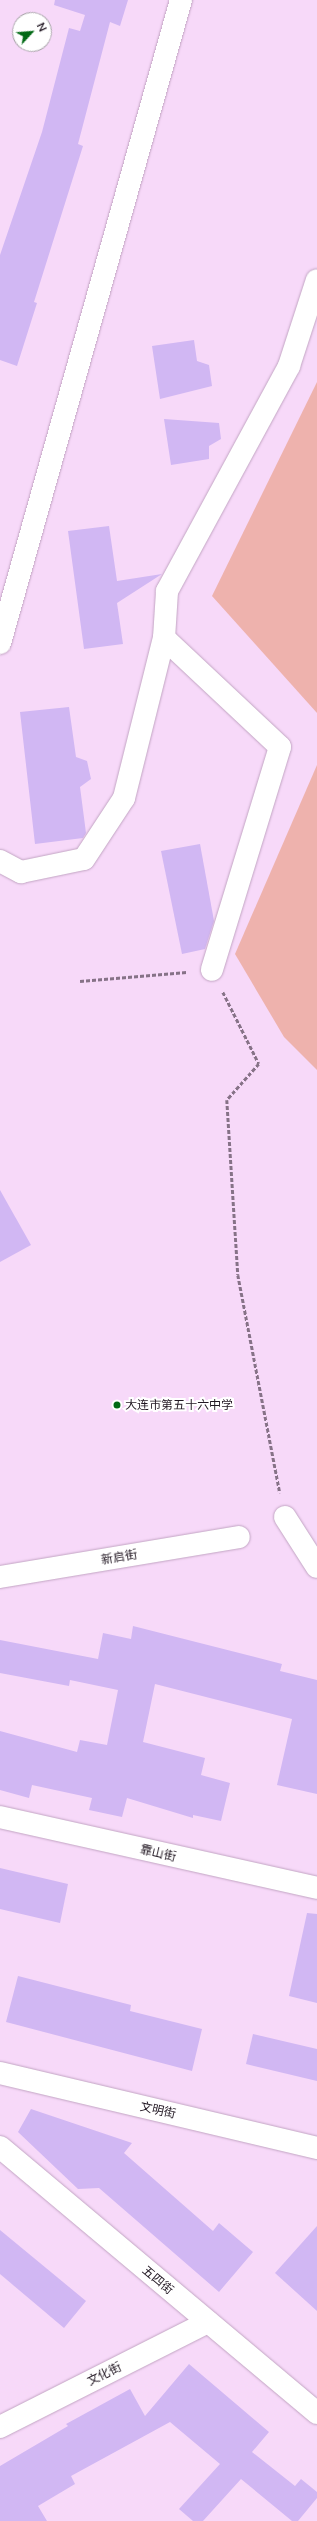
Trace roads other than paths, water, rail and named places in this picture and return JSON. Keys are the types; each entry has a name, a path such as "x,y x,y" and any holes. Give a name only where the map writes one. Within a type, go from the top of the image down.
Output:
{"street":[{"path":"0,643 181,0"},
{"path":"0,861 21,872 84,859 124,798 164,638 168,591 289,366 317,280"},
{"path":"164,638 280,747 212,970"},
{"path":"285,1517 317,1567"},
{"name":"新启街","path":"0,1577 239,1537"},
{"name":"靠山街","path":"0,1817 317,1888"},
{"name":"文明街","path":"0,2073 317,2148"},
{"name":"五四街","path":"0,2147 317,2413"},
{"name":"文化街","path":"0,2428 208,2322"}],"place":[{"name":"大连市第五十六中学","path":"117,1405"}]}
